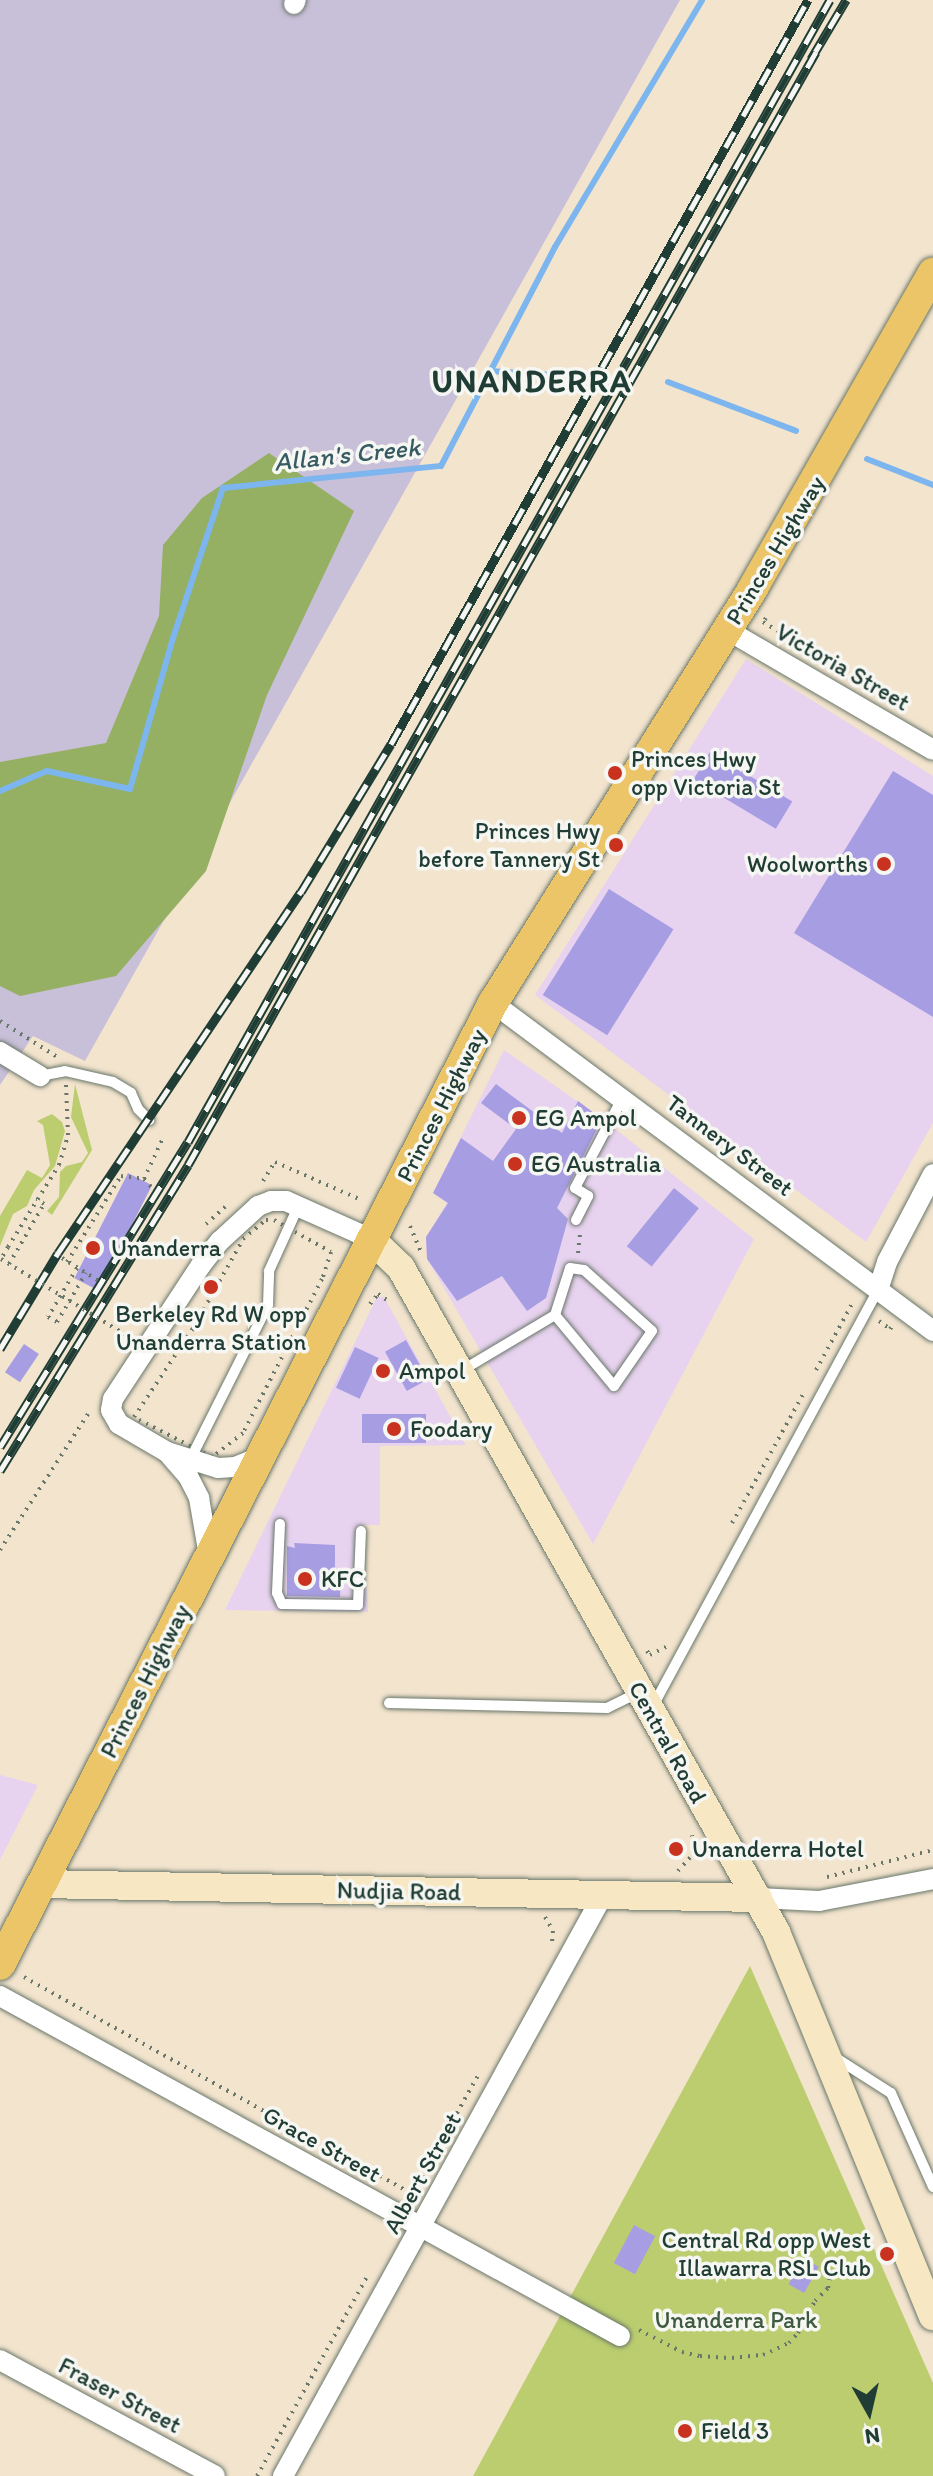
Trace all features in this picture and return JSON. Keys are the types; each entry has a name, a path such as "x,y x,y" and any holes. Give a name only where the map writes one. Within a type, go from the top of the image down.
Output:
{"main road":[{"name":"Princes Highway","path":"12,1971 41,1884 493,1003 727,630 933,273"},
{"name":"Central Road","path":"371,1239 401,1268 781,1942 821,2048 933,2316"},
{"name":"Nudjia Road","path":"41,1884 758,1898"}],"street":[{"name":"Victoria Street","path":"727,630 933,750"},
{"name":"Tannery Street","path":"493,1003 933,1331"},
{"path":"0,1052 40,1076"},
{"path":"878,1290 887,1262 933,1174"},
{"path":"209,1556 199,1498 188,1476 167,1452 116,1420 111,1410 115,1395 220,1241 264,1203 279,1200 299,1205 371,1239"},
{"path":"167,1452 193,1454 226,1468 260,1457"},
{"path":"758,1898 819,1901 933,1879"},
{"name":"Albert Street","path":"283,2476 604,1893"},
{"name":"Grace Street","path":"0,1996 421,2229 623,2329"},
{"name":"Fraser Street","path":"0,2360 215,2476"}],"lane":[{"path":"40,1076 65,1071 124,1087 149,1120"},
{"path":"576,1220 588,1196 575,1188 623,1097"},
{"path":"193,1454 268,1305 269,1271 299,1205"},
{"path":"459,1372 555,1315 570,1268 584,1270 652,1331 614,1386 555,1315"},
{"path":"389,1703 607,1708 645,1702 878,1290"},
{"path":"280,1524 277,1593 282,1604 358,1605 361,1531"},
{"path":"821,2048 891,2093 933,2187"}],"path":[{"path":"763,622 895,702"},
{"path":"0,1021 54,1052 65,1071 68,1140 57,1170 1,1259 131,1338 123,1350"},
{"path":"144,1179 162,1140"},
{"path":"260,1183 275,1162 361,1200"},
{"path":"67,1262 121,1176 144,1179 152,1188"},
{"path":"9,1264 44,1204 37,1199"},
{"path":"266,1220 289,1228 331,1252 322,1279 243,1433 212,1457 193,1454 134,1417 192,1330 243,1239 266,1220"},
{"path":"576,1220 580,1232 577,1269"},
{"path":"406,1237 410,1226"},
{"path":"62,1258 99,1281"},
{"path":"77,1268 48,1317 57,1322 86,1273"},
{"path":"370,1304 378,1294"},
{"path":"877,1319 890,1329"},
{"path":"677,1871 695,1852 686,1825"},
{"path":"818,1880 933,1850"},
{"path":"542,1912 553,1931 546,1952"},
{"path":"12,1971 434,2205"},
{"path":"409,2200 481,2069"},
{"path":"623,2329 691,2354 732,2358 763,2355 789,2343 798,2333 815,2301 828,2288 832,2268"},
{"path":"257,2476 371,2270"}],"shaded area":[{"path":"0,0 680,0 85,1061 33,1036 0,1085"},
{"path":"746,659 933,776 933,1123 866,1242 535,995"},
{"path":"504,1050 604,1120 754,1239 593,1544 427,1259 426,1237 447,1203 433,1193"},
{"path":"377,1297 384,1297 466,1445 380,1446 380,1525 363,1525 368,1612 225,1610"},
{"path":"0,1775 38,1785 0,1860"}],"green space":[{"path":"269,453 354,511 267,695 206,871 116,976 20,996 0,986 0,762 106,743 159,616 163,545 202,498"},
{"path":"75,1084 92,1150 52,1215 47,1211 59,1197 60,1172 66,1166 82,1162 88,1153 71,1117"},
{"path":"52,1114 62,1122 65,1131 55,1166 34,1190 27,1206 13,1214 0,1246 0,1216 27,1170 42,1178 50,1165 43,1125 37,1121"},
{"name":"Unanderra Park","path":"750,1966 933,2383 933,2476 473,2476"}],"building":[{"path":"710,752 792,801 776,829 694,779"},
{"name":"Woolworths","path":"893,771 933,795 933,1017 794,933"},
{"path":"609,889 673,929 607,1035 543,995"},
{"path":"496,1084 562,1133 578,1101 602,1119 557,1208 568,1219 546,1298 527,1311 502,1276 457,1301 427,1259 426,1237 448,1203 433,1193 461,1138 493,1161 516,1129 481,1103"},
{"path":"128,1173 152,1185 98,1290 74,1278"},
{"path":"674,1188 699,1208 652,1266 627,1246"},
{"path":"406,1340 428,1379 407,1391 385,1352"},
{"path":"24,1344 39,1354 20,1382 5,1372"},
{"path":"355,1347 379,1358 360,1399 336,1388"},
{"name":"Foodary","path":"362,1414 426,1414 426,1443 362,1443"},
{"name":"KFC","path":"294,1543 335,1545 335,1568 341,1570 340,1597 287,1596 287,1546 295,1548"},
{"path":"634,2225 655,2236 635,2274 614,2263"},
{"path":"803,2258 819,2267 804,2293 788,2284"}],"waterway":[{"name":"Allan's Creek","path":"0,791 47,771 130,789 173,638 223,488 441,466 555,247 702,0"},
{"path":"490,371 552,375"},
{"path":"668,382 796,431"},
{"path":"867,459 933,485"}],"railway":[{"path":"0,1349 58,1253 301,892 391,744 808,0"},
{"path":"0,1447 188,1142 830,0"},
{"path":"811,59 846,0"},
{"path":"0,1471 188,1165 816,52"}],"place":[{"name":"Princes Hwy opp Victoria St","path":"615,773"},
{"name":"Princes Hwy before Tannery St","path":"616,845"},
{"name":"Woolworths","path":"884,864"},
{"name":"EG Ampol","path":"519,1118"},
{"name":"EG Australia","path":"515,1164"},
{"name":"Unanderra","path":"93,1248"},
{"name":"Berkeley Rd W opp Unanderra Station","path":"211,1287"},
{"name":"Ampol","path":"383,1371"},
{"name":"Foodary","path":"394,1429"},
{"name":"KFC","path":"305,1579"},
{"name":"Unanderra Hotel","path":"676,1849"},
{"name":"Central Rd opp West Illawarra RSL Club","path":"887,2254"},
{"name":"Field 3","path":"685,2431"}],"district":[{"name":"UNANDERRA","path":"532,381"}]}
